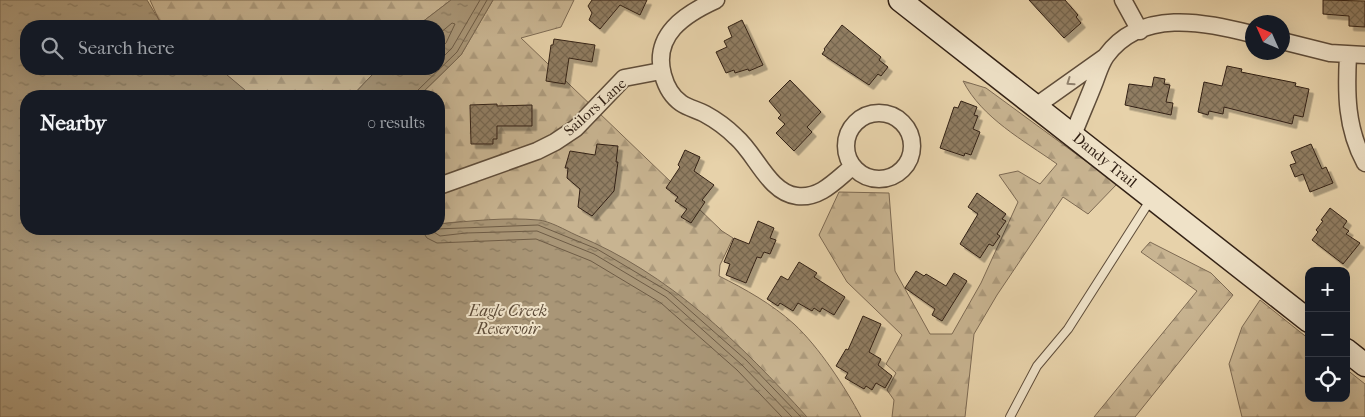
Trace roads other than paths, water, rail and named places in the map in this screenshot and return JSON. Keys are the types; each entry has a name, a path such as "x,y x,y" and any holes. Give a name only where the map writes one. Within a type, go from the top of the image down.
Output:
{"street":[{"path":"716,0 692,12 672,28 661,52 662,70 666,86 675,98 682,104 714,120 736,136 757,160 772,182 788,194 801,196 821,192 852,167"},
{"name":"Dandy Trail","path":"900,0 1305,318"},
{"path":"1123,0 1140,31"},
{"path":"1036,106 1105,57 1117,45 1140,31 1166,23 1186,21 1212,24 1245,32"},
{"path":"1290,43 1348,55 1365,55"},
{"path":"1348,55 1348,112 1356,144 1365,163"},
{"path":"1073,135 1105,57"},
{"name":"Sailors Lane","path":"445,184 555,142 576,128 624,78 662,70"},
{"path":"882,112 892,115 904,124 910,132 912,148 910,158 901,170 893,176 878,179 861,174 852,167 847,158 845,142 848,132 857,120 871,113 882,112"},
{"path":"1350,353 1365,364"}],"lane":[{"path":"1010,417 1037,366 1068,329 1152,198"}],"water":[{"name":"Eagle Creek Reservoir","path":"0,0 147,0 159,20 20,20 20,75 227,75 245,90 20,90 20,235 445,235 445,224 514,219 543,221 610,251 642,269 673,290 729,337 807,417 0,417"},
{"path":"451,0 493,0 461,55 445,71 445,20 425,20"},
{"path":"372,75 441,75 425,90 358,90"}]}
